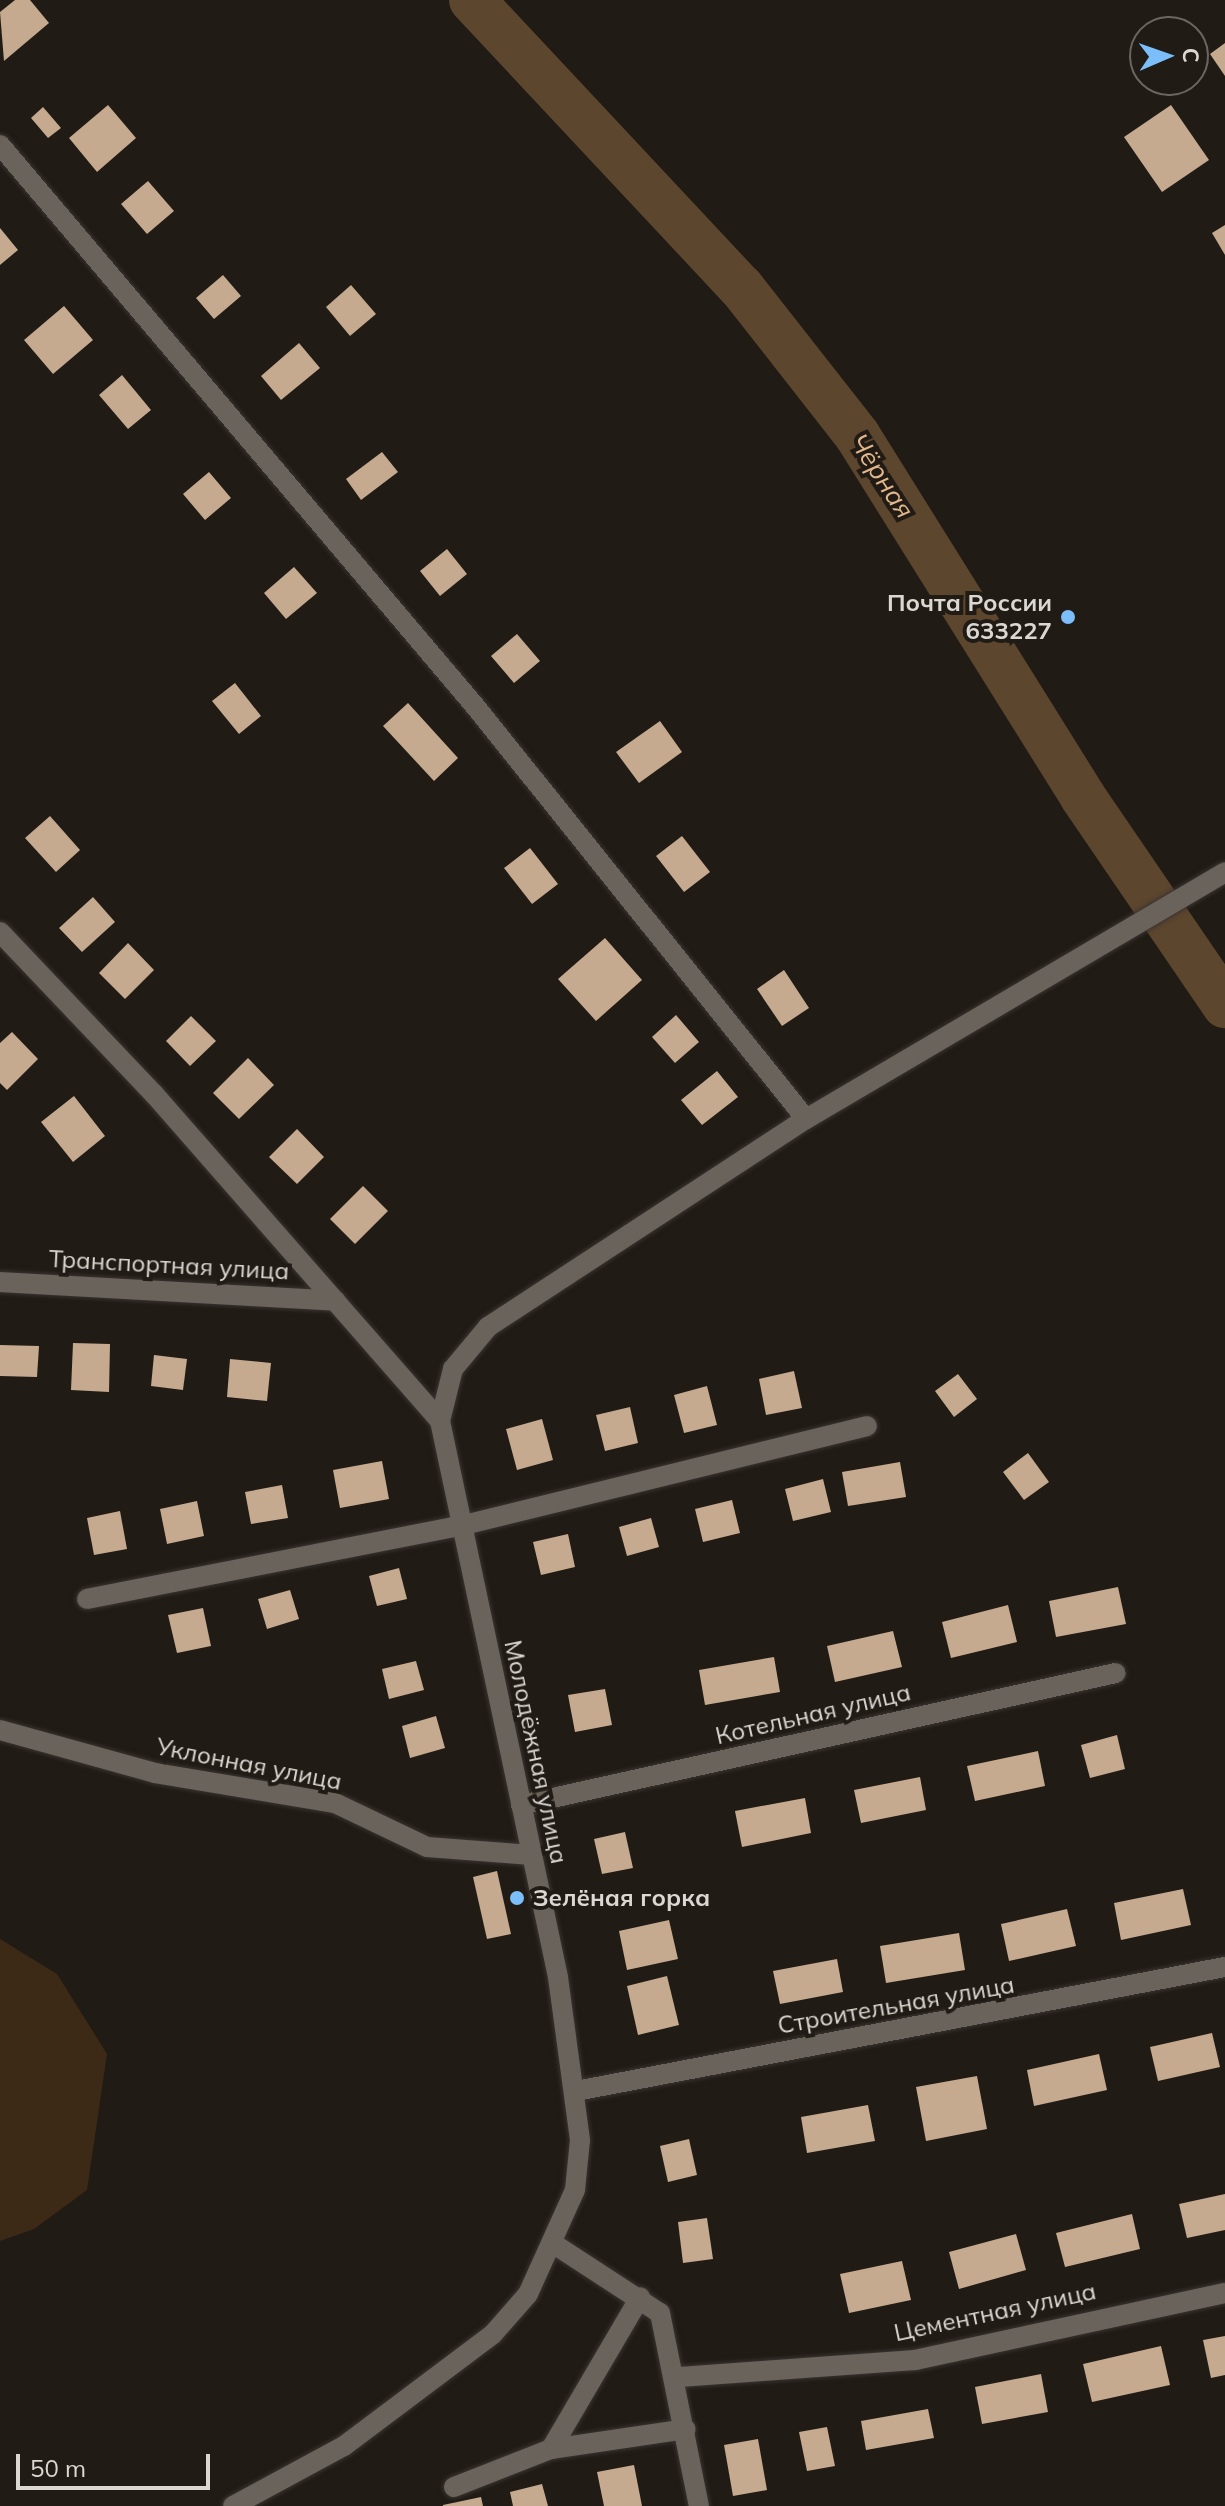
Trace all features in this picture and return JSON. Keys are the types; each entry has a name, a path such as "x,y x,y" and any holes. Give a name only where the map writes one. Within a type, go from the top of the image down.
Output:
{"street":[{"path":"0,145 475,706 806,1119"},
{"path":"440,1421 453,1369 488,1327 806,1119 1224,872"},
{"path":"0,932 440,1421"},
{"name":"Транспортная улица","path":"0,1282 335,1301"},
{"name":"Молодёжная улица","path":"233,2506 344,2446 432,2386 528,2294 554,2244 575,2190 576,2091 532,1855 440,1421"},
{"path":"87,1599 460,1526 867,1426"},
{"name":"Котельная улица","path":"521,1805 1116,1673"},
{"name":"Уклонная улица","path":"0,1730 155,1773 335,1803 427,1847 532,1855"},
{"name":"Строительная улица","path":"576,2091 1225,1967"},
{"path":"554,2244 640,2297 660,2313 679,2377 699,2506"},
{"name":"Цементная улица","path":"679,2377 915,2360 1225,2293"},
{"path":"551,2449 640,2297"},
{"path":"454,2487 551,2449 686,2429"}],"shaded area":[{"path":"0,1939 57,1974 107,2054 87,2190 34,2229 0,2241"}],"building":[{"path":"15,0 30,0 49,23 4,61 0,12"},
{"path":"1225,43 1225,76 1210,54"},
{"path":"108,105 136,138 97,172 69,138"},
{"path":"1171,105 1209,160 1162,192 1124,137"},
{"path":"43,107 61,128 48,138 31,118"},
{"path":"148,181 174,211 147,234 121,204"},
{"path":"1225,225 1225,255 1212,233"},
{"path":"0,228 18,250 0,265"},
{"path":"223,275 241,296 214,319 196,298"},
{"path":"351,285 376,314 350,336 326,307"},
{"path":"64,306 93,340 53,374 24,340"},
{"path":"299,343 320,368 281,400 261,376"},
{"path":"122,375 151,410 128,429 99,395"},
{"path":"382,452 398,472 361,500 346,479"},
{"path":"209,472 231,498 205,520 183,494"},
{"path":"447,549 467,574 440,596 420,571"},
{"path":"294,567 317,593 286,619 264,593"},
{"path":"517,634 540,661 514,683 491,656"},
{"path":"235,683 261,716 239,734 212,701"},
{"path":"408,703 458,758 434,781 383,726"},
{"path":"660,721 682,752 639,783 616,752"},
{"path":"50,816 80,850 56,872 25,838"},
{"path":"682,836 710,872 684,892 656,856"},
{"path":"530,848 558,884 532,904 504,868"},
{"path":"93,897 115,922 82,952 59,928"},
{"path":"605,938 642,980 596,1021 558,979"},
{"path":"128,943 154,970 125,999 99,973"},
{"path":"784,970 809,1008 782,1026 757,989"},
{"path":"676,1015 699,1042 675,1063 652,1037"},
{"path":"191,1016 216,1041 190,1066 166,1041"},
{"path":"12,1032 38,1059 7,1090 0,1083 0,1043"},
{"path":"248,1058 274,1085 239,1119 213,1093"},
{"path":"717,1071 738,1097 702,1125 681,1100"},
{"path":"74,1096 105,1136 73,1162 41,1122"},
{"path":"297,1129 324,1157 297,1184 269,1157"},
{"path":"363,1186 388,1211 355,1244 330,1219"},
{"path":"73,1343 110,1344 109,1392 71,1390"},
{"path":"0,1345 39,1346 37,1377 0,1376"},
{"path":"154,1355 187,1359 183,1390 151,1386"},
{"path":"230,1359 271,1363 267,1401 227,1397"},
{"path":"794,1371 802,1408 766,1415 759,1379"},
{"path":"958,1374 977,1399 954,1417 935,1391"},
{"path":"707,1386 717,1425 684,1433 674,1395"},
{"path":"630,1407 638,1443 605,1451 596,1415"},
{"path":"542,1419 553,1460 517,1470 506,1429"},
{"path":"1028,1453 1049,1482 1024,1500 1003,1472"},
{"path":"382,1461 389,1499 340,1508 333,1470"},
{"path":"900,1462 906,1497 848,1506 842,1472"},
{"path":"823,1479 831,1512 793,1521 785,1489"},
{"path":"282,1485 288,1518 251,1524 245,1492"},
{"path":"732,1500 740,1533 703,1542 695,1509"},
{"path":"197,1501 204,1536 167,1544 160,1509"},
{"path":"120,1511 127,1549 94,1555 87,1518"},
{"path":"651,1518 659,1547 627,1556 619,1527"},
{"path":"568,1534 575,1567 541,1575 533,1542"},
{"path":"399,1568 407,1599 377,1606 369,1576"},
{"path":"1118,1587 1126,1624 1056,1637 1049,1601"},
{"path":"290,1590 299,1619 267,1629 258,1599"},
{"path":"1008,1605 1017,1642 951,1658 942,1622"},
{"path":"203,1608 211,1646 177,1653 168,1615"},
{"path":"893,1631 902,1667 835,1682 827,1646"},
{"path":"774,1657 780,1692 705,1705 699,1670"},
{"path":"416,1661 424,1690 389,1699 382,1669"},
{"path":"605,1689 612,1725 575,1732 568,1695"},
{"path":"436,1716 445,1748 410,1758 402,1726"},
{"path":"1117,1735 1125,1769 1090,1778 1081,1745"},
{"path":"1038,1751 1045,1786 975,1801 967,1766"},
{"path":"920,1777 926,1810 861,1823 854,1790"},
{"path":"805,1798 811,1833 742,1847 735,1811"},
{"path":"625,1832 633,1868 602,1874 594,1839"},
{"path":"497,1871 511,1934 487,1939 473,1877"},
{"path":"1183,1889 1191,1925 1121,1940 1114,1903"},
{"path":"1067,1909 1076,1946 1009,1961 1001,1924"},
{"path":"669,1920 678,1959 627,1970 619,1931"},
{"path":"959,1933 965,1970 886,1983 880,1946"},
{"path":"837,1959 843,1992 780,2004 773,1971"},
{"path":"667,1976 679,2025 638,2035 627,1986"},
{"path":"1212,2033 1220,2067 1158,2081 1150,2047"},
{"path":"1099,2054 1107,2090 1034,2106 1027,2070"},
{"path":"977,2076 987,2129 926,2141 916,2087"},
{"path":"868,2105 875,2141 807,2153 801,2117"},
{"path":"689,2139 697,2175 668,2182 660,2146"},
{"path":"1225,2194 1225,2230 1187,2238 1179,2204"},
{"path":"1132,2214 1140,2249 1065,2267 1056,2233"},
{"path":"707,2218 713,2259 683,2263 678,2222"},
{"path":"1016,2234 1026,2270 959,2289 949,2252"},
{"path":"902,2261 911,2300 849,2313 840,2274"},
{"path":"1225,2336 1225,2375 1211,2378 1203,2340"},
{"path":"1161,2346 1170,2385 1092,2402 1083,2364"},
{"path":"1041,2374 1048,2412 982,2424 975,2387"},
{"path":"928,2409 934,2438 866,2450 861,2421"},
{"path":"827,2427 835,2466 807,2471 799,2432"},
{"path":"758,2439 767,2490 733,2496 724,2445"},
{"path":"634,2465 642,2506 604,2506 597,2472"},
{"path":"542,2484 548,2506 513,2506 510,2492"},
{"path":"481,2497 483,2506 443,2506 443,2505"}],"waterway":[{"name":"Чёрная","path":"472,0 741,287 857,435 1083,797 1225,1005"}],"place":[{"name":"Почта России 633227","path":"1068,617"},
{"name":"Зелёная горка","path":"517,1898"}]}
